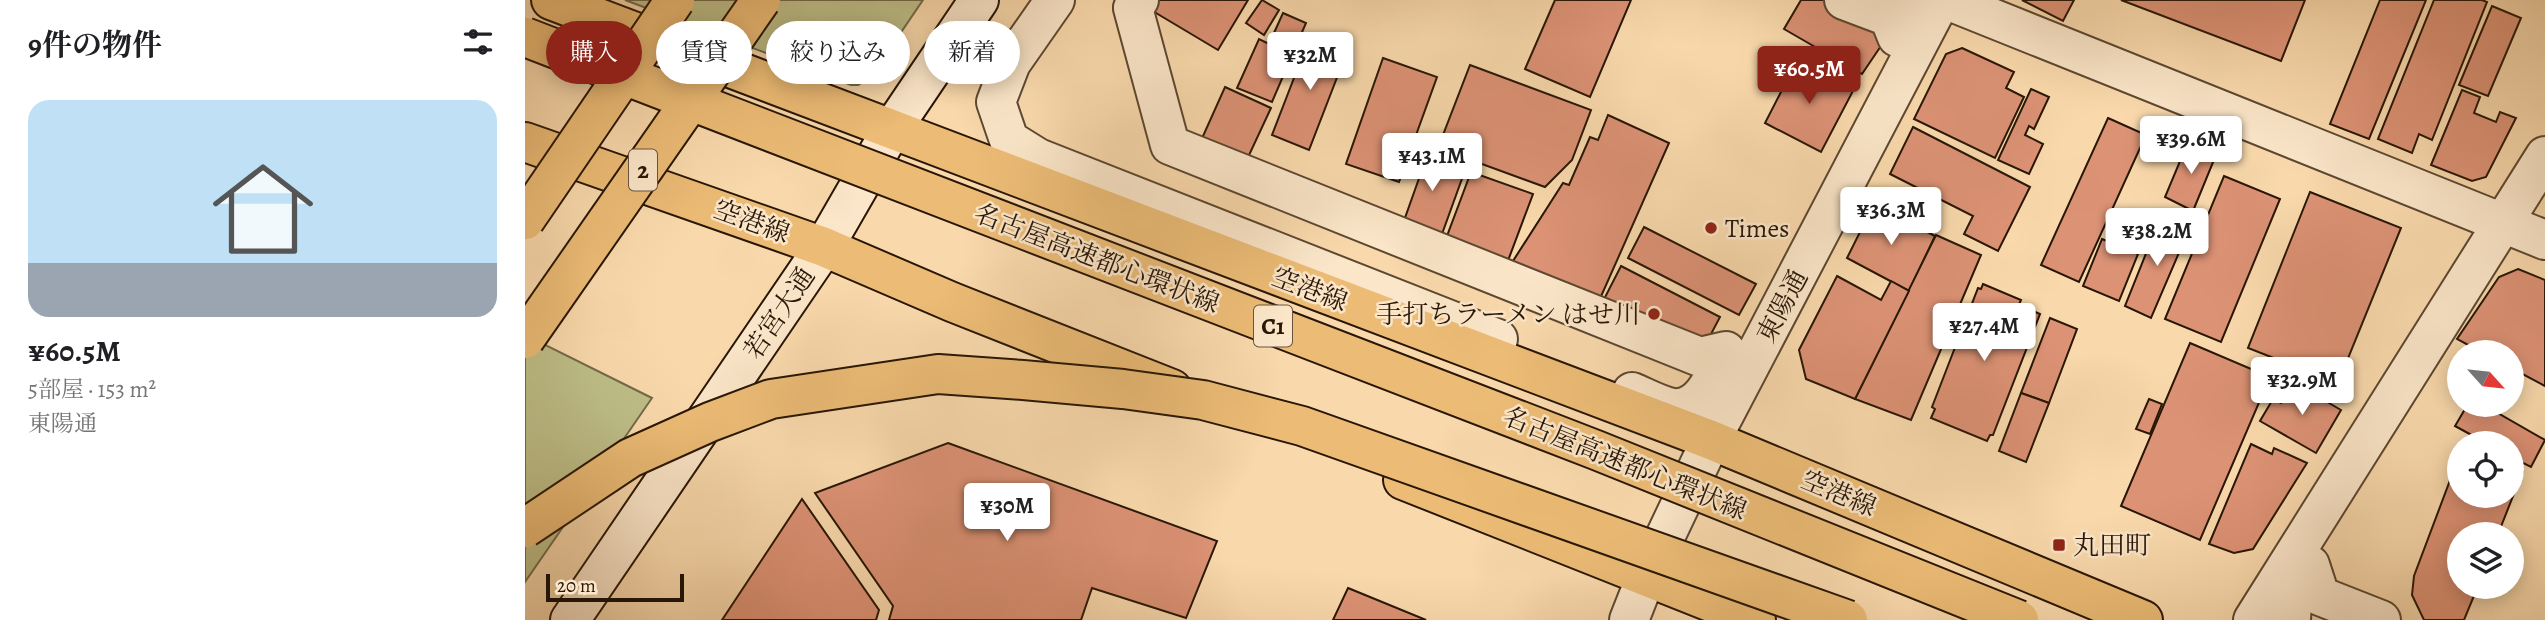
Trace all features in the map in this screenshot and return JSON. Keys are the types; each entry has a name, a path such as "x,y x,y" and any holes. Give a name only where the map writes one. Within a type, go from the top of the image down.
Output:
{"main road":[{"name":"空港線","path":"551,0 1711,440 2143,620"},
{"path":"525,220 675,0"},
{"name":"2","path":"525,340 761,0"},
{"name":"名古屋高速都心環状線","path":"525,37 1583,445 2019,620"},
{"name":"空港線","path":"525,142 824,247 965,307 1756,620"},
{"path":"525,527 630,458 710,422 771,399 938,374 1123,389 1203,400 1302,426 1848,620"}],"street":[{"name":"若宮大通","path":"570,620 824,247 892,129 979,0"},
{"path":"1055,0 1011,63 996,102 1009,140 1038,159 1671,408 1690,404 1706,389 1727,351 1700,357 1170,145 1133,8 1139,0"},
{"path":"1844,0 1889,17 1897,37 1906,11 1896,0"},
{"name":"東陽通","path":"1629,620 1646,577 1711,440 1941,0"},
{"path":"1947,0 2545,240"},
{"path":"2253,620 2545,156"},
{"path":"2291,620 2292,601 2311,565 2320,596 2381,620"}],"green space":[{"path":"625,0 923,0 909,21 766,21 766,53 752,48 752,21 681,21"},
{"path":"525,335 652,398 525,582"}],"building":[{"path":"1151,0 1248,0 1218,50 1146,7"},
{"path":"1262,0 1279,10 1264,35 1246,23"},
{"path":"1555,0 1631,0 1590,97 1525,69"},
{"path":"1801,0 1831,0 1889,34 1862,74 1784,29"},
{"path":"2022,0 2074,0 2063,21"},
{"path":"2121,0 2305,0 2281,61"},
{"path":"2380,0 2426,0 2369,139 2330,124"},
{"path":"2434,0 2487,2 2432,140 2419,134 2412,153 2378,139"},
{"path":"2492,6 2521,18 2488,96 2459,85"},
{"path":"1283,13 1306,23 1272,102 1237,88 1259,39 1269,44"},
{"path":"1311,34 1348,49 1309,150 1272,135"},
{"path":"1962,48 2014,72 2006,88 2024,97 1995,158 1914,119 1946,54"},
{"path":"1383,58 1437,77 1399,182 1346,164"},
{"path":"1798,59 1854,89 1821,152 1765,123"},
{"path":"1470,65 1591,110 1572,160 1545,187 1438,148"},
{"path":"1225,87 1271,108 1244,166 1199,145"},
{"path":"2031,89 2049,97 2034,129 2029,126 2025,135 2043,144 2029,174 1998,160"},
{"path":"2462,90 2480,97 2474,113 2496,122 2500,112 2516,118 2486,177 2472,181 2431,165"},
{"path":"1608,115 1669,143 1595,310 1504,275 1563,183 1569,185 1590,137 1598,140"},
{"path":"2108,118 2146,135 2079,282 2041,265"},
{"path":"1913,127 2030,187 1998,251 1964,234 1973,216 1890,174"},
{"path":"2188,142 2216,155 2193,211 2165,197"},
{"path":"1415,143 1468,162 1438,245 1400,232 1422,170 1407,165"},
{"path":"1471,172 1533,194 1506,266 1444,244"},
{"path":"2224,176 2280,199 2221,342 2165,319"},
{"path":"2310,192 2401,228 2338,383 2248,348"},
{"path":"1874,204 1935,236 1909,291 1847,258"},
{"path":"2171,219 2190,227 2151,318 2125,306 2155,231 2164,235"},
{"path":"1644,227 1756,284 1739,315 1628,258"},
{"path":"1936,235 1981,255 1911,420 1855,399"},
{"path":"2102,239 2138,254 2119,301 2083,286"},
{"path":"1621,266 1720,317 1700,355 1598,311"},
{"path":"2518,269 2545,280 2545,386 2524,375 2524,340 2457,339 2499,277"},
{"path":"1837,276 1881,300 1891,281 1909,291 1855,399 1806,379 1799,350"},
{"path":"1983,284 2021,300 2017,309 2030,314 2031,310 2040,314 1993,435 1990,435 1987,441 1931,418 1935,409 1932,407 1978,288 1981,289"},
{"path":"2050,318 2077,329 2049,403 2021,393"},
{"path":"2190,343 2270,377 2200,540 2121,506"},
{"path":"2293,382 2341,410 2316,453 2260,421 2273,399 2281,403"},
{"path":"2021,393 2049,403 2026,462 1999,451"},
{"path":"2149,399 2162,404 2150,434 2136,429"},
{"path":"2460,417 2505,417 2545,440 2531,467 2524,464 2524,431 2464,431 2455,426"},
{"path":"948,443 1217,541 1186,618 1092,588 1081,620 889,620 893,606 815,493"},
{"path":"2251,444 2272,454 2274,448 2307,463 2253,549 2234,553 2209,544"},
{"path":"2447,488 2447,508 2508,508 2503,522 2447,522 2447,599 2473,599 2464,620 2424,620 2412,595 2414,576"},
{"path":"802,499 879,610 876,620 722,620"},
{"path":"1348,588 1426,620 1333,620"}],"place":[{"name":"Times","path":"1711,228"},
{"name":"手打ちラーメン はせ川","path":"1654,314"},
{"name":"丸田町","path":"2059,545"}]}
